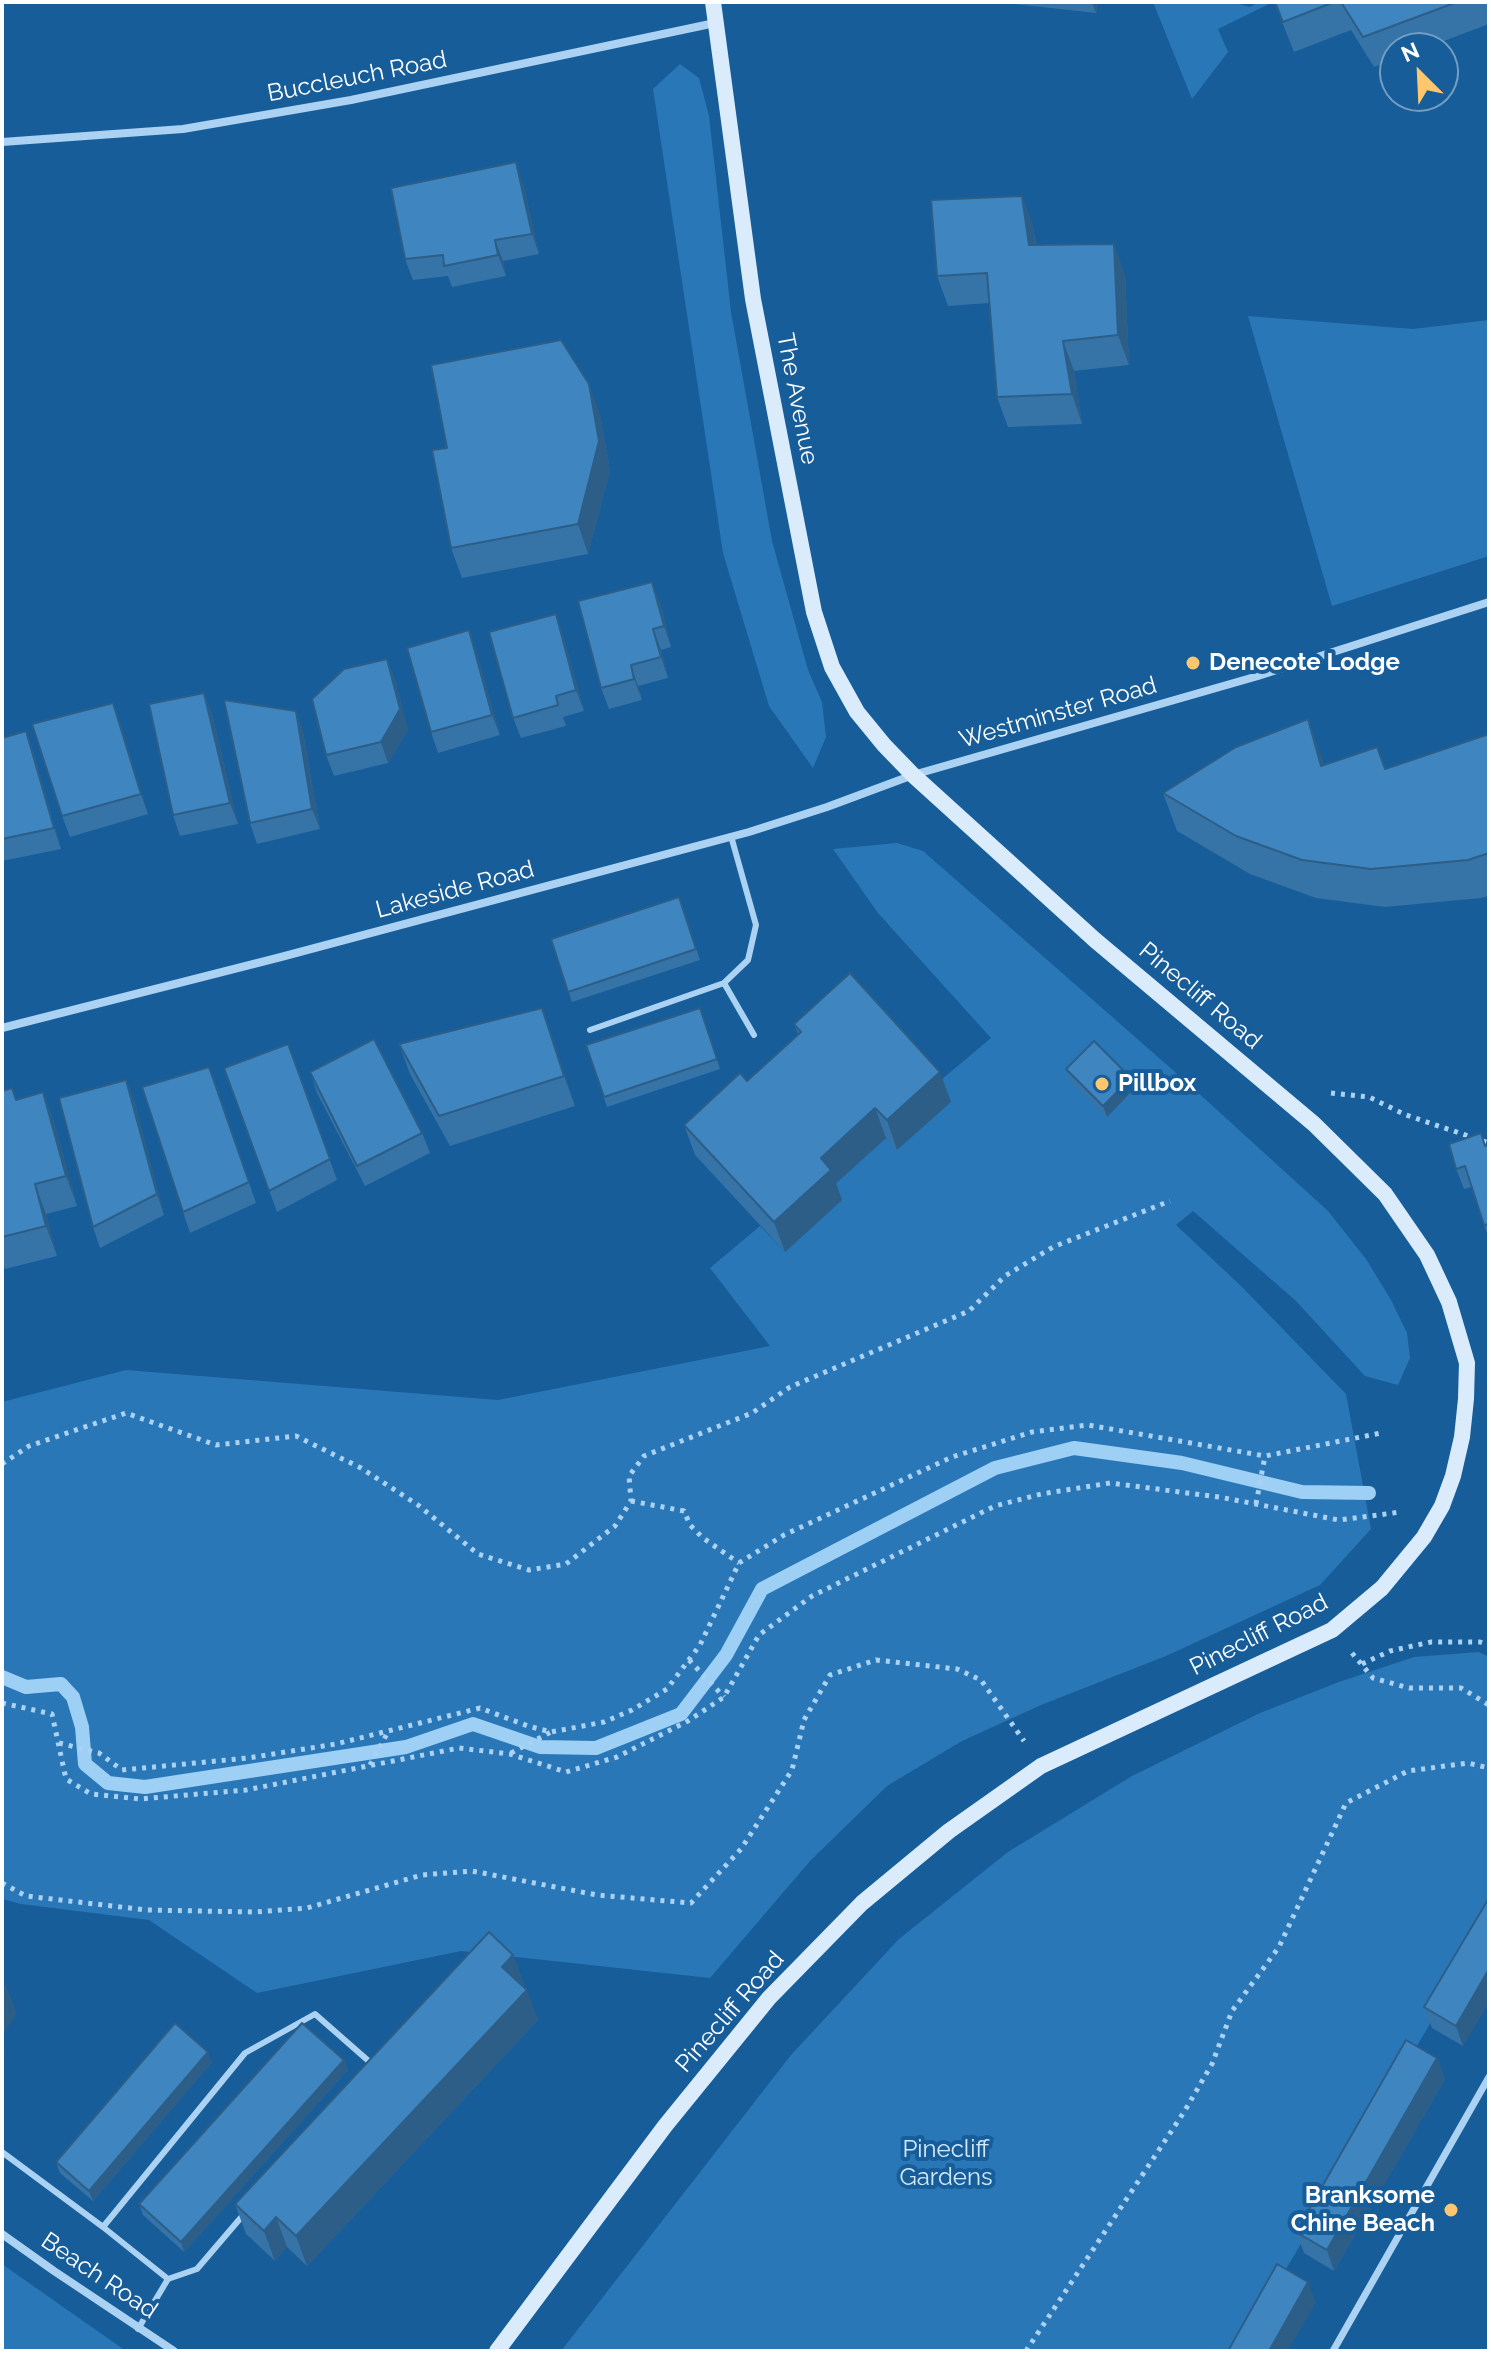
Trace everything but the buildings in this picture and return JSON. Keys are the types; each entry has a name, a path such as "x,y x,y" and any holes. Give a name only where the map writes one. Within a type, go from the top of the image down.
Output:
{"main road":[{"name":"The Avenue","path":"713,2 753,299 814,612 832,667 857,712 913,775"},
{"name":"Pinecliff Road","path":"497,2351 665,2126 769,1998 862,1903 949,1831 1041,1766 1332,1630 1382,1588 1424,1537 1442,1506 1453,1476 1462,1437 1467,1363 1449,1302 1427,1255 1385,1194 1314,1124 1095,940 913,775"}],"street":[{"name":"Buccleuch Road","path":"2,142 183,129 351,100 715,23"},
{"name":"Westminster Road","path":"913,775 1258,676 1489,602"},
{"name":"Lakeside Road","path":"2,1028 731,836 827,807 913,775"},
{"path":"1333,2351 1489,2077"},
{"name":"Beach Road","path":"2,2234 174,2351"}],"lane":[{"path":"590,1030 724,983 748,960 756,925 731,836"},
{"path":"724,983 754,1035"},
{"path":"103,2227 245,2053 315,2014 372,2064 361,2076"},
{"path":"2,2152 168,2279"},
{"path":"138,2329 168,2279 197,2269 249,2209"}],"path":[{"path":"1326,1092 1369,1097 1406,1115 1489,1143"},
{"path":"2,1464 29,1446 126,1413 216,1445 296,1436 361,1468 395,1490 478,1554 529,1570 566,1564 615,1526 631,1501 629,1476 644,1456 752,1413 790,1387 969,1311 1005,1276 1053,1247 1170,1201"},
{"path":"510,1754 551,1732 604,1722 667,1689 700,1645 739,1563 784,1535 952,1457 1032,1432 1088,1425 1265,1456 1381,1433"},
{"path":"1256,1504 1265,1456"},
{"path":"2,1703 52,1714 66,1779 91,1794 140,1799 246,1790 459,1748 510,1754 566,1772 617,1757 688,1721 724,1697 759,1635 812,1596 995,1506 1041,1494 1110,1483 1256,1504 1339,1520 1442,1506"},
{"path":"631,1501 684,1511 690,1525 703,1538 739,1563"},
{"path":"1489,1645 1480,1642 1431,1642 1390,1651 1362,1664 1373,1678 1409,1688 1461,1688 1489,1705"},
{"path":"689,1660 724,1697"},
{"path":"2,1883 26,1896 147,1910 255,1912 307,1908 422,1875 472,1871 597,1895 691,1903 741,1849 792,1770 804,1720 830,1675 876,1660 957,1669 981,1680 1041,1766"},
{"path":"59,1743 99,1753 122,1770 248,1758 336,1744 480,1708 551,1732"},
{"path":"370,1766 389,1732"},
{"path":"1026,2351 1184,2112 1212,2064 1232,2011 1279,1947 1346,1803 1408,1771 1468,1763 1489,1768"}],"green space":[{"path":"1153,2 1232,2 1250,7 1259,2 1273,2 1218,29 1228,52 1192,99"},
{"path":"680,64 699,78 709,116 731,312 772,541 808,670 822,702 826,737 813,768 769,706 723,553 653,89"},
{"path":"1248,316 1413,329 1489,320 1489,556 1332,606"},
{"path":"897,843 923,851 1183,1079 1328,1211 1366,1259 1407,1333 1410,1358 1398,1385 1365,1376 1296,1301 1193,1211 1176,1225 1240,1285 1346,1394 1371,1529 1320,1585 1166,1656 1041,1705 962,1741 887,1786 810,1861 710,1978 461,1951 257,1993 149,1920 2,1899 2,1402 126,1370 498,1400 770,1346 710,1268 760,1226 785,1252 842,1200 831,1188 886,1138 898,1149 950,1102 935,1085 991,1038 878,913 833,849"},
{"name":"Pinecliff Gardens","path":"1479,1652 1489,1657 1489,1923 1238,2351 561,2351 791,2055 899,1939 1008,1852 1132,1776 1260,1713 1414,1657"},
{"path":"2,2264 56,2302 126,2351 2,2351"}],"waterway":[{"path":"2,1677 26,1687 61,1684 73,1697 82,1727 85,1764 108,1783 145,1787 406,1747 473,1724 540,1747 596,1748 681,1714 726,1655 762,1589 995,1468 1074,1448 1182,1463 1302,1492 1369,1493"}],"place":[{"name":"Denecote Lodge","path":"1193,663"},
{"name":"Pillbox","path":"1102,1084"},
{"name":"Branksome Chine Beach","path":"1451,2210"}]}
